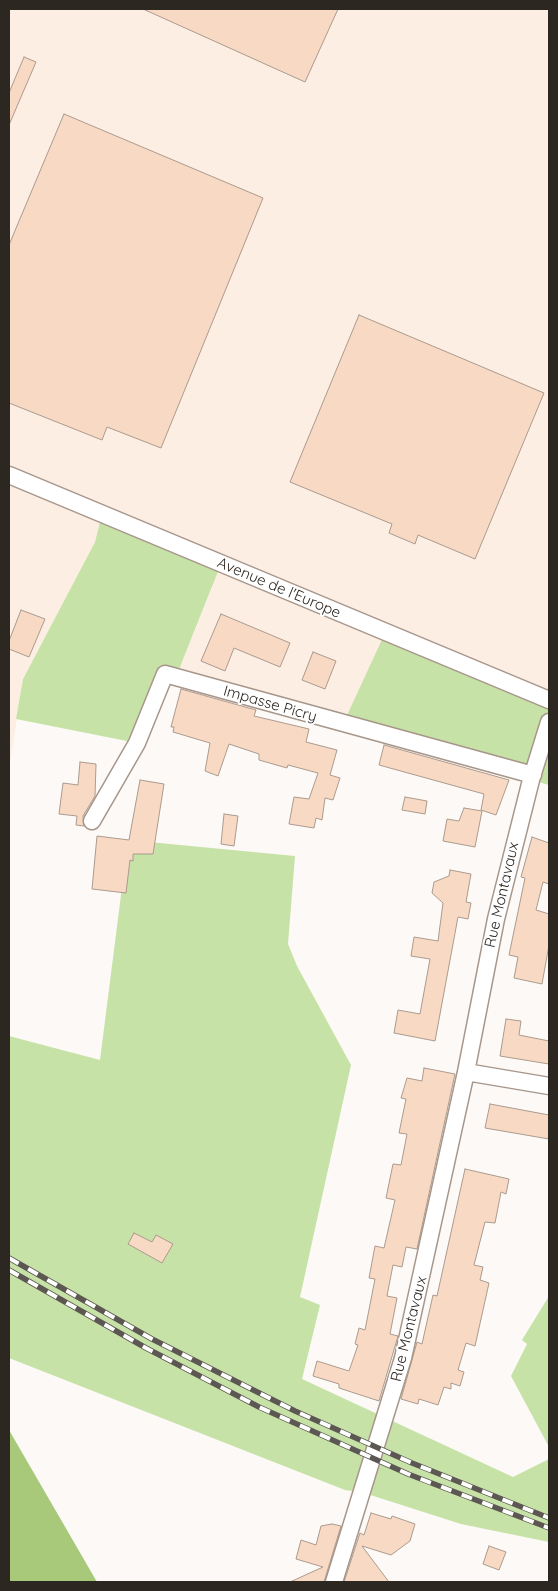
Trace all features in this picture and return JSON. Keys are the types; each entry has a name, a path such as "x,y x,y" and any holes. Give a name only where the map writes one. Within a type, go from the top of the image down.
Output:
{"street":[{"name":"Avenue de l'Europe","path":"9,475 549,700"},
{"name":"Impasse Picry","path":"92,821 137,743 165,674 533,775"},
{"name":"Rue Montavaux","path":"334,1582 403,1358 466,1072 496,919 533,775 549,722"},
{"path":"466,1072 549,1086"}],"shaded area":[{"path":"9,9 549,9 549,700 343,724 176,677 212,588 99,528 95,542 23,679 9,770"}],"green space":[{"path":"102,514 221,564 176,677 165,675 137,743 16,719 23,679 95,542"},
{"path":"385,633 549,700 549,785 343,724"},
{"path":"128,840 295,856 288,944 297,966 351,1065 300,1297 320,1305 302,1379 513,1477 549,1459 549,1542 461,1524 361,1492 345,1490 9,1358 9,1036 100,1060"},
{"path":"549,1296 549,1447 511,1376 527,1344 522,1340"},
{"path":"9,1430 97,1582 9,1582"}],"building":[{"path":"143,9 338,9 305,82"},
{"path":"24,57 36,62 9,125 9,93"},
{"path":"64,114 263,198 161,448 107,427 102,440 9,403 9,245"},
{"path":"359,315 544,393 475,559 418,535 415,544 389,533 392,524 290,482"},
{"path":"21,610 45,619 29,657 9,649 9,641"},
{"path":"221,614 290,643 280,667 234,648 225,671 201,661"},
{"path":"313,652 336,661 325,689 302,680"},
{"path":"181,689 256,710 254,716 309,729 306,742 337,750 330,775 340,778 333,800 325,798 322,820 316,818 314,828 289,824 294,797 309,799 318,773 288,765 287,768 259,760 259,754 229,744 218,776 205,771 210,743 173,732 174,727 171,727"},
{"path":"384,745 509,780 496,815 481,810 484,794 379,765"},
{"path":"80,762 96,764 95,796 83,816 84,826 76,825 77,816 59,814 63,783 78,785"},
{"path":"140,780 164,784 153,854 133,854 133,861 130,860 126,893 92,889 97,836 129,840"},
{"path":"405,797 427,801 425,814 402,810"},
{"path":"464,808 482,811 475,847 443,841 447,819 459,821"},
{"path":"224,814 238,816 234,846 221,844"},
{"path":"532,837 549,843 549,884 543,882 536,910 549,914 549,945 542,984 514,978 518,957 509,955 525,878 521,877"},
{"path":"450,870 471,874 466,902 471,903 468,919 458,917 435,1041 394,1033 398,1010 420,1014 430,959 411,956 414,937 438,941 443,903 432,893 434,882 449,876"},
{"path":"506,1019 521,1021 519,1035 549,1041 549,1064 500,1056"},
{"path":"424,1068 455,1074 417,1249 406,1247 402,1267 393,1265 387,1296 397,1298 390,1334 398,1336 379,1401 339,1388 339,1384 313,1376 317,1361 349,1371 358,1345 355,1344 359,1328 365,1330 375,1279 369,1278 375,1246 384,1248 395,1200 386,1198 393,1164 401,1165 407,1134 399,1133 406,1099 401,1098 407,1078 422,1081"},
{"path":"490,1104 549,1115 549,1139 485,1128"},
{"path":"465,1169 509,1179 506,1194 501,1192 495,1223 485,1222 474,1265 483,1267 480,1280 489,1283 475,1346 466,1343 458,1370 464,1372 460,1386 451,1383 451,1389 444,1387 438,1405 419,1399 418,1404 401,1399 417,1342 422,1344 433,1295 437,1296"},
{"path":"134,1233 152,1242 156,1235 173,1244 162,1263 128,1244"},
{"path":"371,1513 391,1519 392,1516 415,1524 410,1541 391,1555 362,1546 389,1582 344,1582 360,1533 364,1535"},
{"path":"332,1524 341,1526 324,1582 290,1582 323,1567 296,1559 301,1540 316,1545 321,1526"},
{"path":"489,1546 506,1552 499,1570 483,1564"}],"railway":[{"path":"9,1258 152,1339 295,1411 412,1463 549,1518"},
{"path":"9,1270 146,1348 259,1407 408,1474 549,1528"}]}
